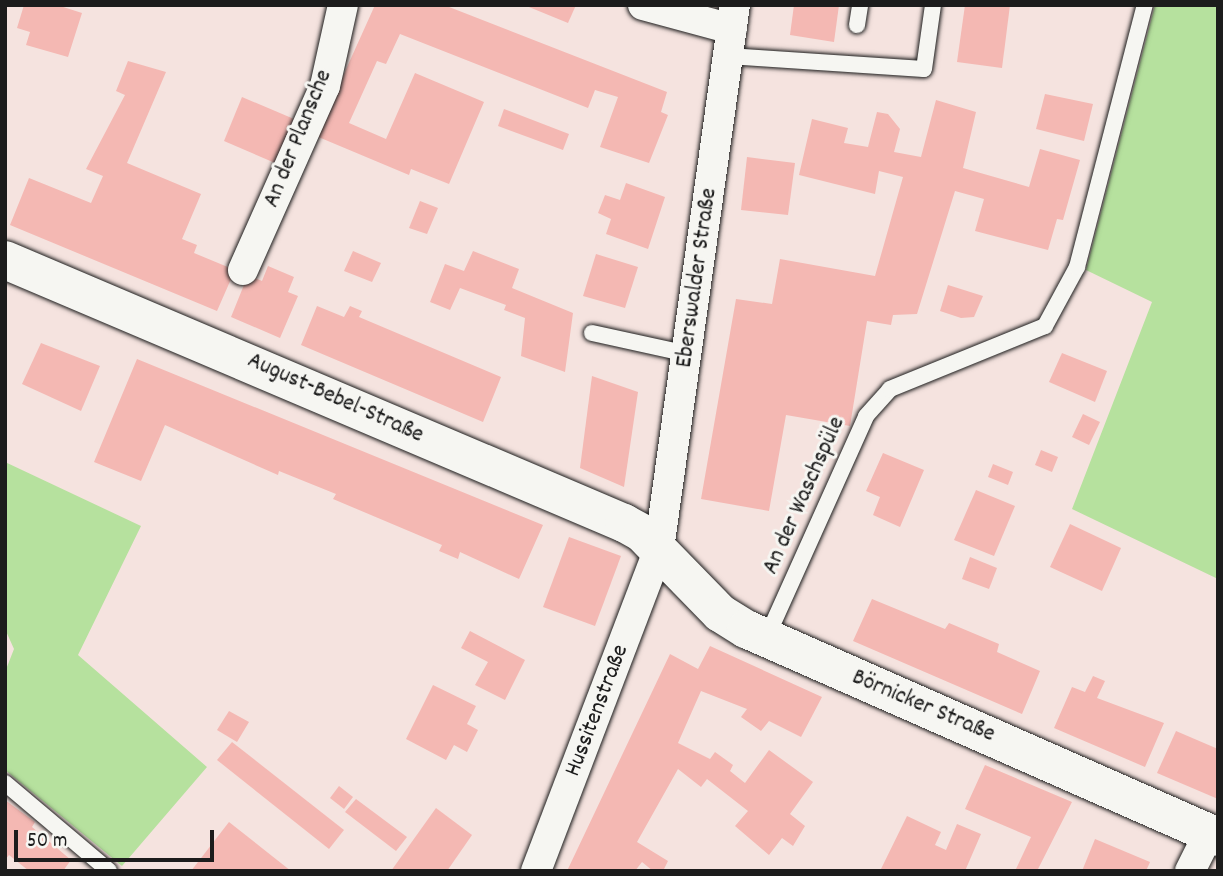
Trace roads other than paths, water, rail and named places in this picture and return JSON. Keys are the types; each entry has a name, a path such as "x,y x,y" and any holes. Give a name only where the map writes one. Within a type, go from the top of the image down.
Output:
{"main road":[{"name":"August-Bebel-Straße","path":"5,260 624,523 659,550"},
{"name":"Börnicker Straße","path":"659,550 720,613 766,639 1214,835"}],"street":[{"name":"An der Plansche","path":"243,270 325,86 343,5"},
{"path":"643,5 732,30"},
{"name":"Eberswalder Straße","path":"659,550 732,30"},
{"name":"Hussitenstraße","path":"536,871 659,550"},
{"path":"1189,871 1214,835"}],"lane":[{"path":"858,25 860,5"},
{"path":"732,30 925,69 933,5"},
{"name":"An der Waschspüle","path":"766,639 866,416 890,389 1045,326 1073,278 1104,178 1145,5"},
{"path":"592,333 688,354"},
{"path":"5,783 109,871"}]}
